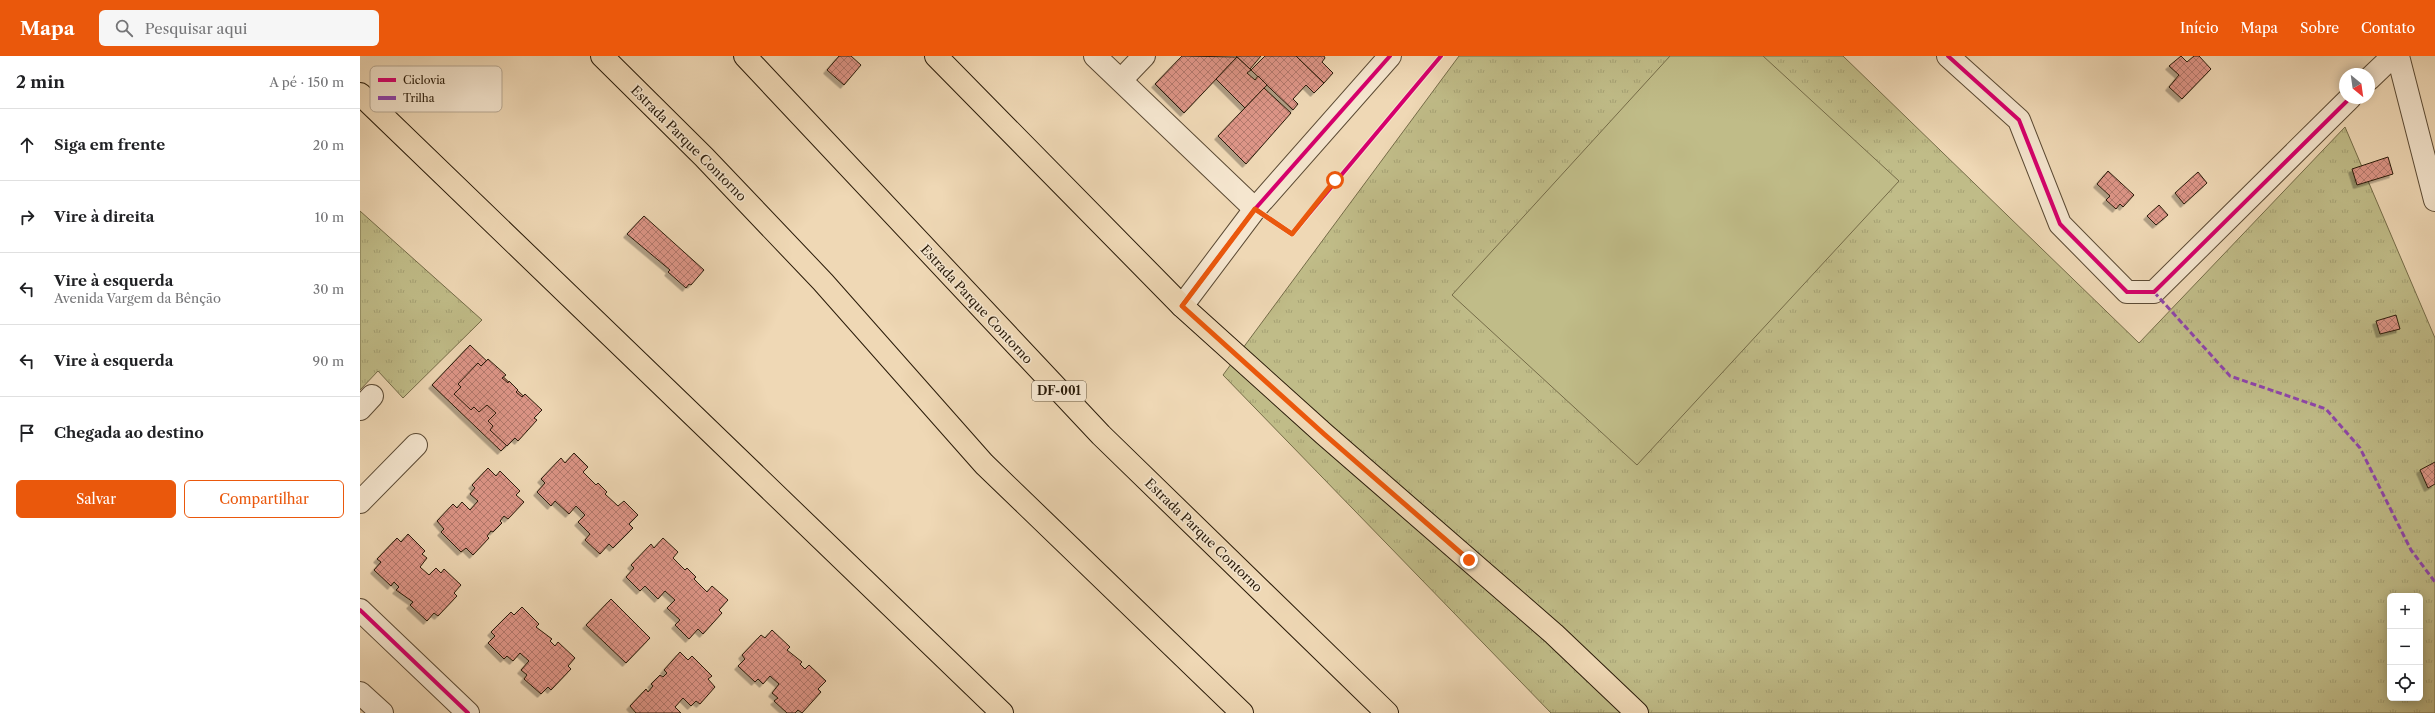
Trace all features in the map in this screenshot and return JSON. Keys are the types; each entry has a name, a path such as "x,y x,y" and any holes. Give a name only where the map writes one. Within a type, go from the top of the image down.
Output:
{"main road":[{"name":"Estrada Parque Contorno","path":"602,56 704,157 823,282 984,464 1242,713"},
{"name":"Estrada Parque Contorno","path":"745,56 1101,435 1387,713"},
{"path":"936,56 1182,306 1324,434 1554,634 1637,713"},
{"path":"360,94 370,104"},
{"path":"379,112 1002,713"}],"street":[{"path":"1095,56 1255,209"},
{"path":"1121,80 1144,56"},
{"path":"1182,306 1255,209 1390,56"},
{"path":"1948,56 2019,120 2060,224 2127,292 2154,292 2344,104"},
{"path":"2375,73 2393,56"},
{"path":"2398,56 2435,200"},
{"path":"360,502 416,445"},
{"path":"360,610 468,713"}],"green space":[{"path":"1459,56 1843,56 2139,343 2345,127 2435,338 2435,713 1551,713 1223,375"},
{"path":"1670,56 1763,56 1899,181 1637,465 1452,295"},
{"path":"360,211 482,320 403,398 378,371 360,390"}],"building":[{"path":"839,56 851,56 861,65 844,85 827,70"},
{"path":"1182,56 1237,57 1184,113 1155,84"},
{"path":"1236,56 1261,56 1250,69"},
{"path":"1265,56 1296,56 1324,83 1314,93 1306,85 1293,99 1298,104 1293,110 1251,70"},
{"path":"1296,56 1324,56 1325,58 1322,62 1333,73 1324,83"},
{"path":"2181,56 2187,62 2194,56 2199,56 2211,69 2182,99 2169,87 2179,75 2169,66"},
{"path":"1237,57 1251,70 1247,73 1255,80 1258,76 1267,85 1245,108 1216,79"},
{"path":"1264,88 1291,113 1246,164 1218,136"},
{"path":"2388,157 2393,174 2357,185 2352,169"},
{"path":"2108,171 2134,195 2123,207 2120,204 2116,209 2106,200 2110,196 2097,184"},
{"path":"2198,172 2207,183 2184,204 2175,193"},
{"path":"2159,205 2168,215 2156,225 2147,216"},
{"path":"644,216 704,270 691,285 689,284 686,288 668,272 670,270 627,234"},
{"path":"2396,315 2400,329 2380,334 2376,321"},
{"path":"470,345 539,411 501,451 432,385"},
{"path":"488,359 506,375 502,378 508,383 509,381 518,390 516,392 522,397 525,394 542,410 534,418 537,420 518,441 515,438 507,446 490,430 493,426 488,421 496,413 487,405 479,412 474,407 471,410 454,394 461,387 458,384 478,363 481,366"},
{"path":"574,453 588,467 583,472 596,485 598,483 607,492 605,494 618,506 624,501 638,515 629,524 633,528 613,548 609,544 600,554 585,540 590,534 578,522 585,515 576,506 569,514 555,501 551,506 537,492 545,483 541,479 561,458 565,463"},
{"path":"2435,462 2435,484 2428,488 2420,470"},
{"path":"488,468 496,476 500,471 520,491 516,495 524,502 508,519 504,516 500,521 502,523 493,532 491,531 487,536 489,538 473,555 466,548 461,552 441,532 444,529 437,521 453,504 457,508 462,502 470,510 478,501 470,494 475,488 472,485"},
{"path":"408,534 425,551 422,554 427,558 420,567 429,575 436,568 441,573 444,569 461,585 454,593 457,596 438,616 434,613 427,621 410,605 413,602 396,590 399,587 394,582 391,586 374,570 381,562 377,559 397,538 401,542"},
{"path":"663,538 678,552 673,558 685,570 687,568 696,577 694,579 707,592 712,586 728,600 719,610 722,613 703,634 698,629 689,639 675,625 680,620 667,608 675,600 665,591 658,599 645,586 640,591 626,577 634,568 631,565 651,544 654,548"},
{"path":"611,599 650,638 626,663 586,625"},
{"path":"522,607 539,624 536,627 552,639 550,641 555,646 558,642 575,658 568,666 571,669 551,690 548,687 541,694 524,679 527,675 521,670 529,661 520,653 513,661 507,656 504,659 488,643 495,636 491,632 511,612 514,615"},
{"path":"772,630 790,647 787,650 802,662 800,664 805,669 809,665 826,681 818,689 821,692 802,713 798,710 795,713 787,713 774,701 778,698 772,693 779,684 770,676 763,684 758,679 755,682 738,666 745,659 742,655 761,635 765,638"},
{"path":"680,652 688,660 692,656 712,676 708,679 715,687 700,704 696,701 691,706 683,698 675,707 681,713 636,713 630,706 646,689 648,692 653,686 651,684 660,675 663,677 667,673 664,670"}],"marked path":[{"path":"2154,292 2230,376 2326,409 2360,448 2411,550 2435,582"}],"cycle path":[{"path":"1182,306 1255,209 1390,56"},
{"path":"1255,209 1292,234 1441,56"},
{"path":"1948,56 2019,120 2060,224 2127,292 2154,292 2344,104"},
{"path":"360,610 468,713"}],"route":[{"path":"1335,180 1292,234 1255,209 1182,306 1324,434 1469,560"}]}
